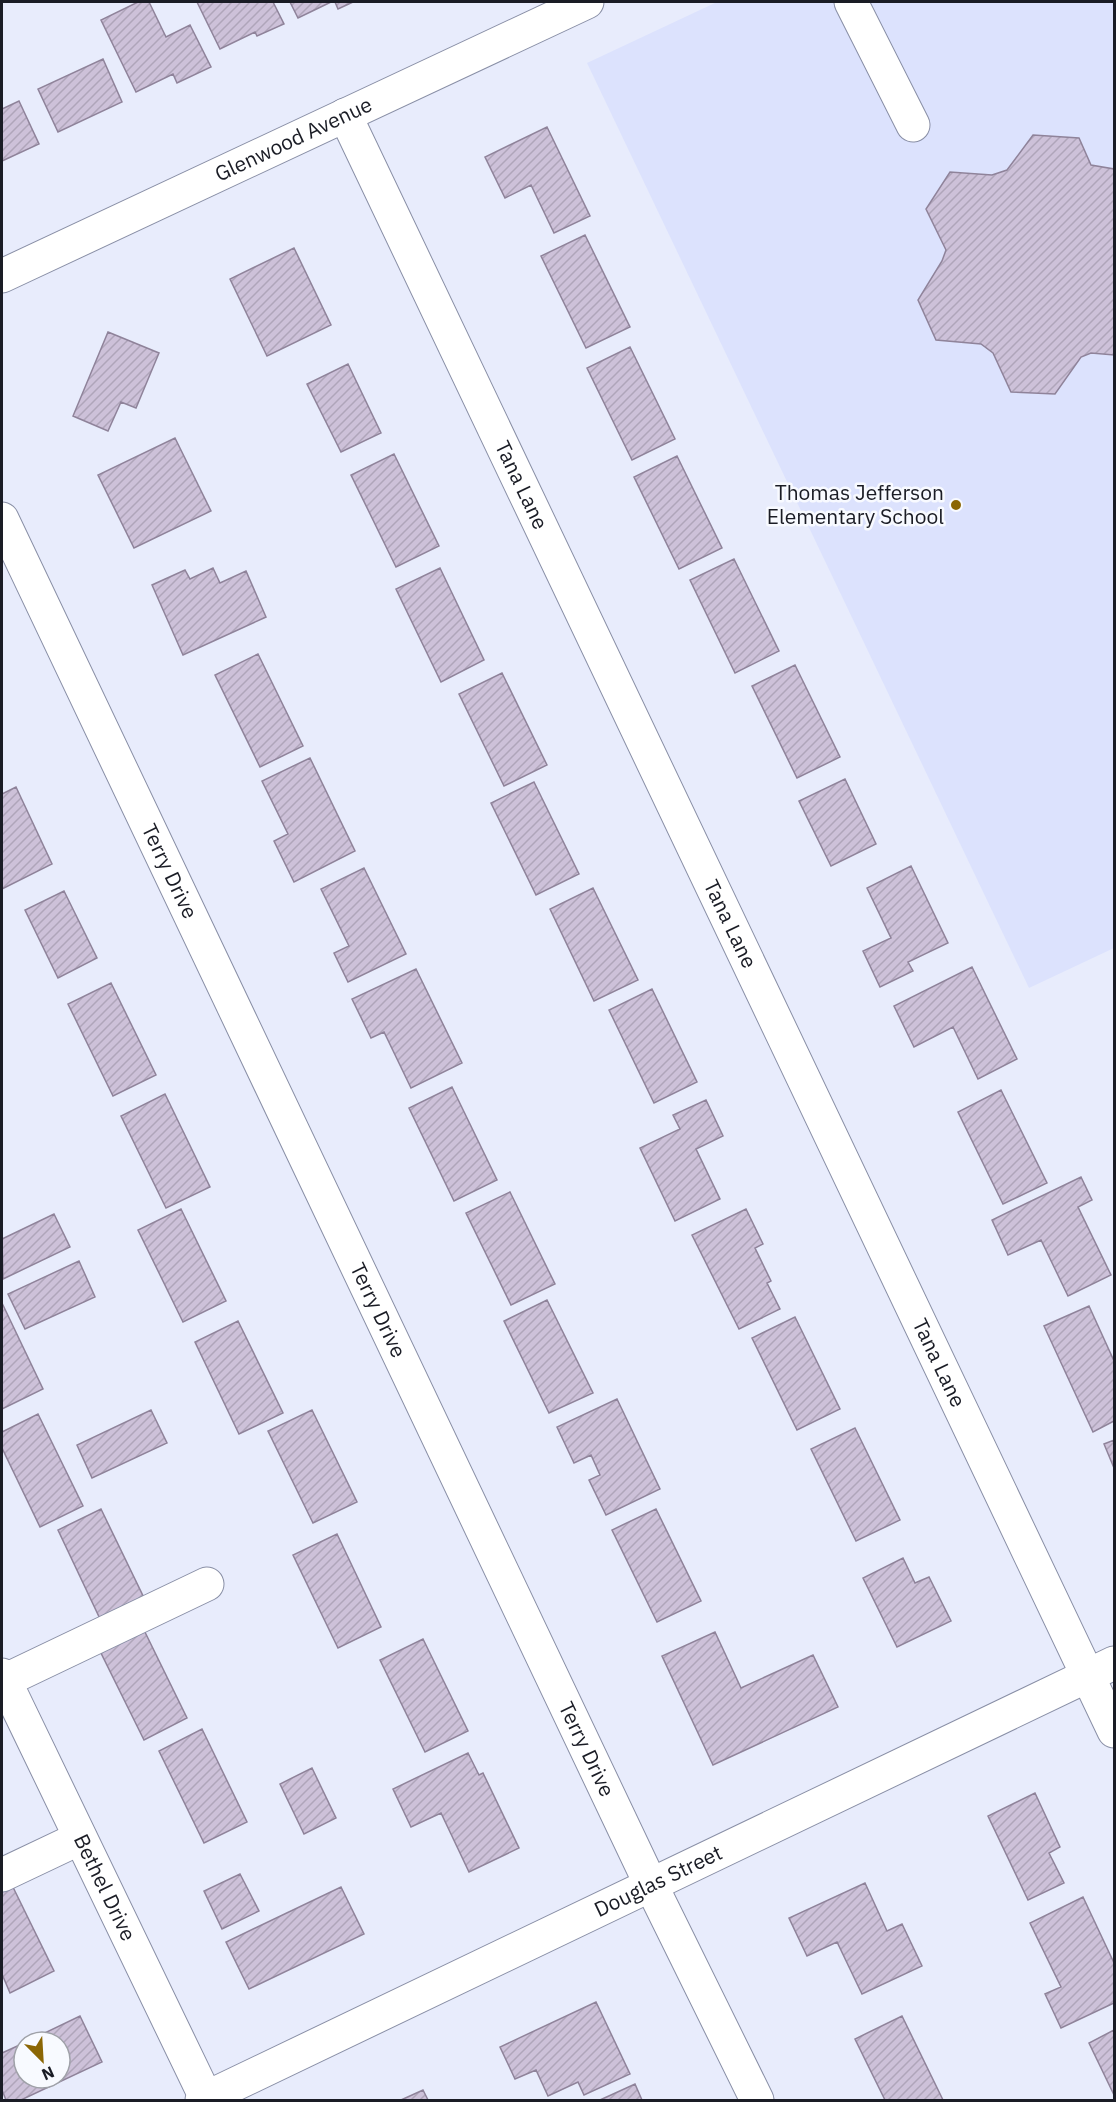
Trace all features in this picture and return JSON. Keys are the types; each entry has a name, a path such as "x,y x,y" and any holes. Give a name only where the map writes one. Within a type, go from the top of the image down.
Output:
{"street":[{"name":"Glenwood Avenue","path":"2,276 587,2"},
{"path":"851,2 913,125"},
{"name":"Tana Lane","path":"345,115 1101,1669 1114,1731"},
{"name":"Terry Drive","path":"2,519 651,1885 757,2100"},
{"path":"3,1678 207,1584"},
{"name":"Douglas Street","path":"205,2100 1101,1669"},
{"name":"Bethel Drive","path":"3,1678 205,2100"},
{"path":"2,1875 80,1838"}],"shaded area":[{"name":"Thomas Jefferson Elementary School","path":"717,2 1114,2 1114,948 1029,988 587,63"}],"building":[{"path":"138,2 149,2 166,37 190,25 211,67 177,83 173,74 136,92 101,20"},
{"path":"197,2 273,2 284,24 257,36 255,32 220,49"},
{"path":"290,2 331,2 298,18"},
{"path":"335,2 353,2 338,9"},
{"path":"103,59 122,102 58,132 38,89"},
{"path":"19,101 39,144 2,161 2,109"},
{"path":"547,127 590,216 554,233 531,185 505,198 485,157"},
{"path":"1033,135 1079,138 1091,165 1114,169 1114,355 1091,353 1081,357 1055,394 1011,392 993,353 981,344 936,340 918,300 942,261 946,250 926,209 950,172 992,175 1007,170"},
{"path":"585,235 630,327 586,348 541,256"},
{"path":"294,248 331,325 267,356 230,279"},
{"path":"108,332 159,353 136,408 121,402 108,431 73,416"},
{"path":"630,347 675,439 632,460 587,368"},
{"path":"348,364 381,433 341,452 307,384"},
{"path":"175,438 211,511 134,548 98,475"},
{"path":"394,454 439,546 396,567 351,475"},
{"path":"677,456 722,548 679,569 634,477"},
{"path":"734,559 779,651 735,673 690,580"},
{"path":"213,568 220,583 246,571 266,617 183,655 152,585 185,570 190,579"},
{"path":"440,568 484,660 441,682 396,589"},
{"path":"258,654 303,746 260,767 215,675"},
{"path":"795,665 840,757 797,778 752,686"},
{"path":"502,673 547,765 504,786 459,694"},
{"path":"310,758 355,851 294,882 274,841 288,834 262,781"},
{"path":"845,779 876,844 831,866 799,801"},
{"path":"534,782 579,874 536,895 491,803"},
{"path":"16,787 52,864 2,889 2,794"},
{"path":"911,866 948,943 908,962 913,971 880,987 863,951 891,938 867,888"},
{"path":"364,868 406,954 348,982 334,953 349,946 321,889"},
{"path":"593,888 638,980 594,1001 550,909"},
{"path":"64,891 97,958 58,978 25,910"},
{"path":"972,967 1017,1059 978,1079 953,1027 914,1047 894,1006"},
{"path":"416,969 462,1063 411,1088 384,1032 371,1038 352,999"},
{"path":"111,983 156,1075 113,1096 68,1004"},
{"path":"652,989 697,1082 654,1103 609,1010"},
{"path":"452,1087 497,1180 454,1201 409,1108"},
{"path":"1001,1090 1047,1183 1003,1204 958,1112"},
{"path":"165,1094 210,1187 166,1208 121,1116"},
{"path":"706,1100 723,1136 696,1149 720,1199 675,1221 640,1148 680,1129 673,1115"},
{"path":"1081,1177 1092,1200 1078,1207 1111,1275 1068,1296 1041,1240 1008,1255 992,1220"},
{"path":"510,1192 555,1284 511,1305 466,1213"},
{"path":"181,1209 226,1301 183,1322 138,1230"},
{"path":"746,1209 763,1244 755,1248 771,1281 767,1283 780,1309 739,1329 692,1235"},
{"path":"54,1214 70,1247 3,1279 2,1239"},
{"path":"79,1261 95,1297 25,1329 8,1294"},
{"path":"547,1300 593,1393 549,1413 504,1321"},
{"path":"2,1303 43,1389 2,1409"},
{"path":"1089,1306 1114,1361 1114,1421 1093,1432 1044,1326"},
{"path":"795,1317 840,1409 797,1430 752,1338"},
{"path":"238,1321 283,1413 239,1434 195,1342"},
{"path":"617,1399 660,1489 606,1515 589,1480 600,1475 591,1455 574,1463 557,1427"},
{"path":"151,1410 167,1443 92,1478 77,1445"},
{"path":"312,1410 357,1502 313,1523 268,1431"},
{"path":"38,1414 83,1506 40,1527 2,1448 2,1432"},
{"path":"855,1428 900,1520 856,1541 811,1449"},
{"path":"1114,1440 1114,1468 1104,1444"},
{"path":"101,1509 146,1602 102,1623 58,1530"},
{"path":"656,1509 701,1601 657,1622 612,1530"},
{"path":"337,1534 381,1627 338,1648 293,1555"},
{"path":"903,1558 915,1583 929,1577 951,1621 897,1647 863,1578"},
{"path":"142,1626 187,1718 144,1740 98,1647"},
{"path":"715,1632 741,1688 813,1655 838,1707 713,1765 662,1656"},
{"path":"423,1639 468,1731 425,1752 380,1660"},
{"path":"202,1729 247,1822 204,1843 159,1751"},
{"path":"468,1753 479,1775 483,1773 519,1848 469,1872 441,1813 411,1827 393,1789"},
{"path":"312,1768 336,1818 304,1834 280,1784"},
{"path":"1035,1793 1060,1847 1049,1853 1064,1883 1028,1900 988,1816"},
{"path":"240,1874 259,1911 222,1929 204,1891"},
{"path":"9,1879 54,1971 10,1993 2,1974 2,1883"},
{"path":"865,1883 887,1931 902,1924 922,1966 862,1994 837,1942 807,1956 789,1918"},
{"path":"341,1887 364,1934 249,1989 226,1942"},
{"path":"1083,1897 1114,1963 1114,2003 1061,2028 1045,1994 1061,1987 1030,1923"},
{"path":"596,2002 630,2074 584,2095 578,2082 548,2096 536,2070 515,2079 500,2047"},
{"path":"80,2016 102,2062 72,2076 72,2030 51,2030"},
{"path":"902,2016 943,2100 885,2100 855,2039"},
{"path":"1114,2030 1114,2095 1089,2043"},
{"path":"12,2048 12,2090 42,2090 21,2100 6,2100 2,2090 2,2053"},
{"path":"635,2084 642,2100 600,2100"},
{"path":"423,2090 428,2100 401,2100"}],"place":[{"name":"Thomas Jefferson Elementary School","path":"956,505"}]}
